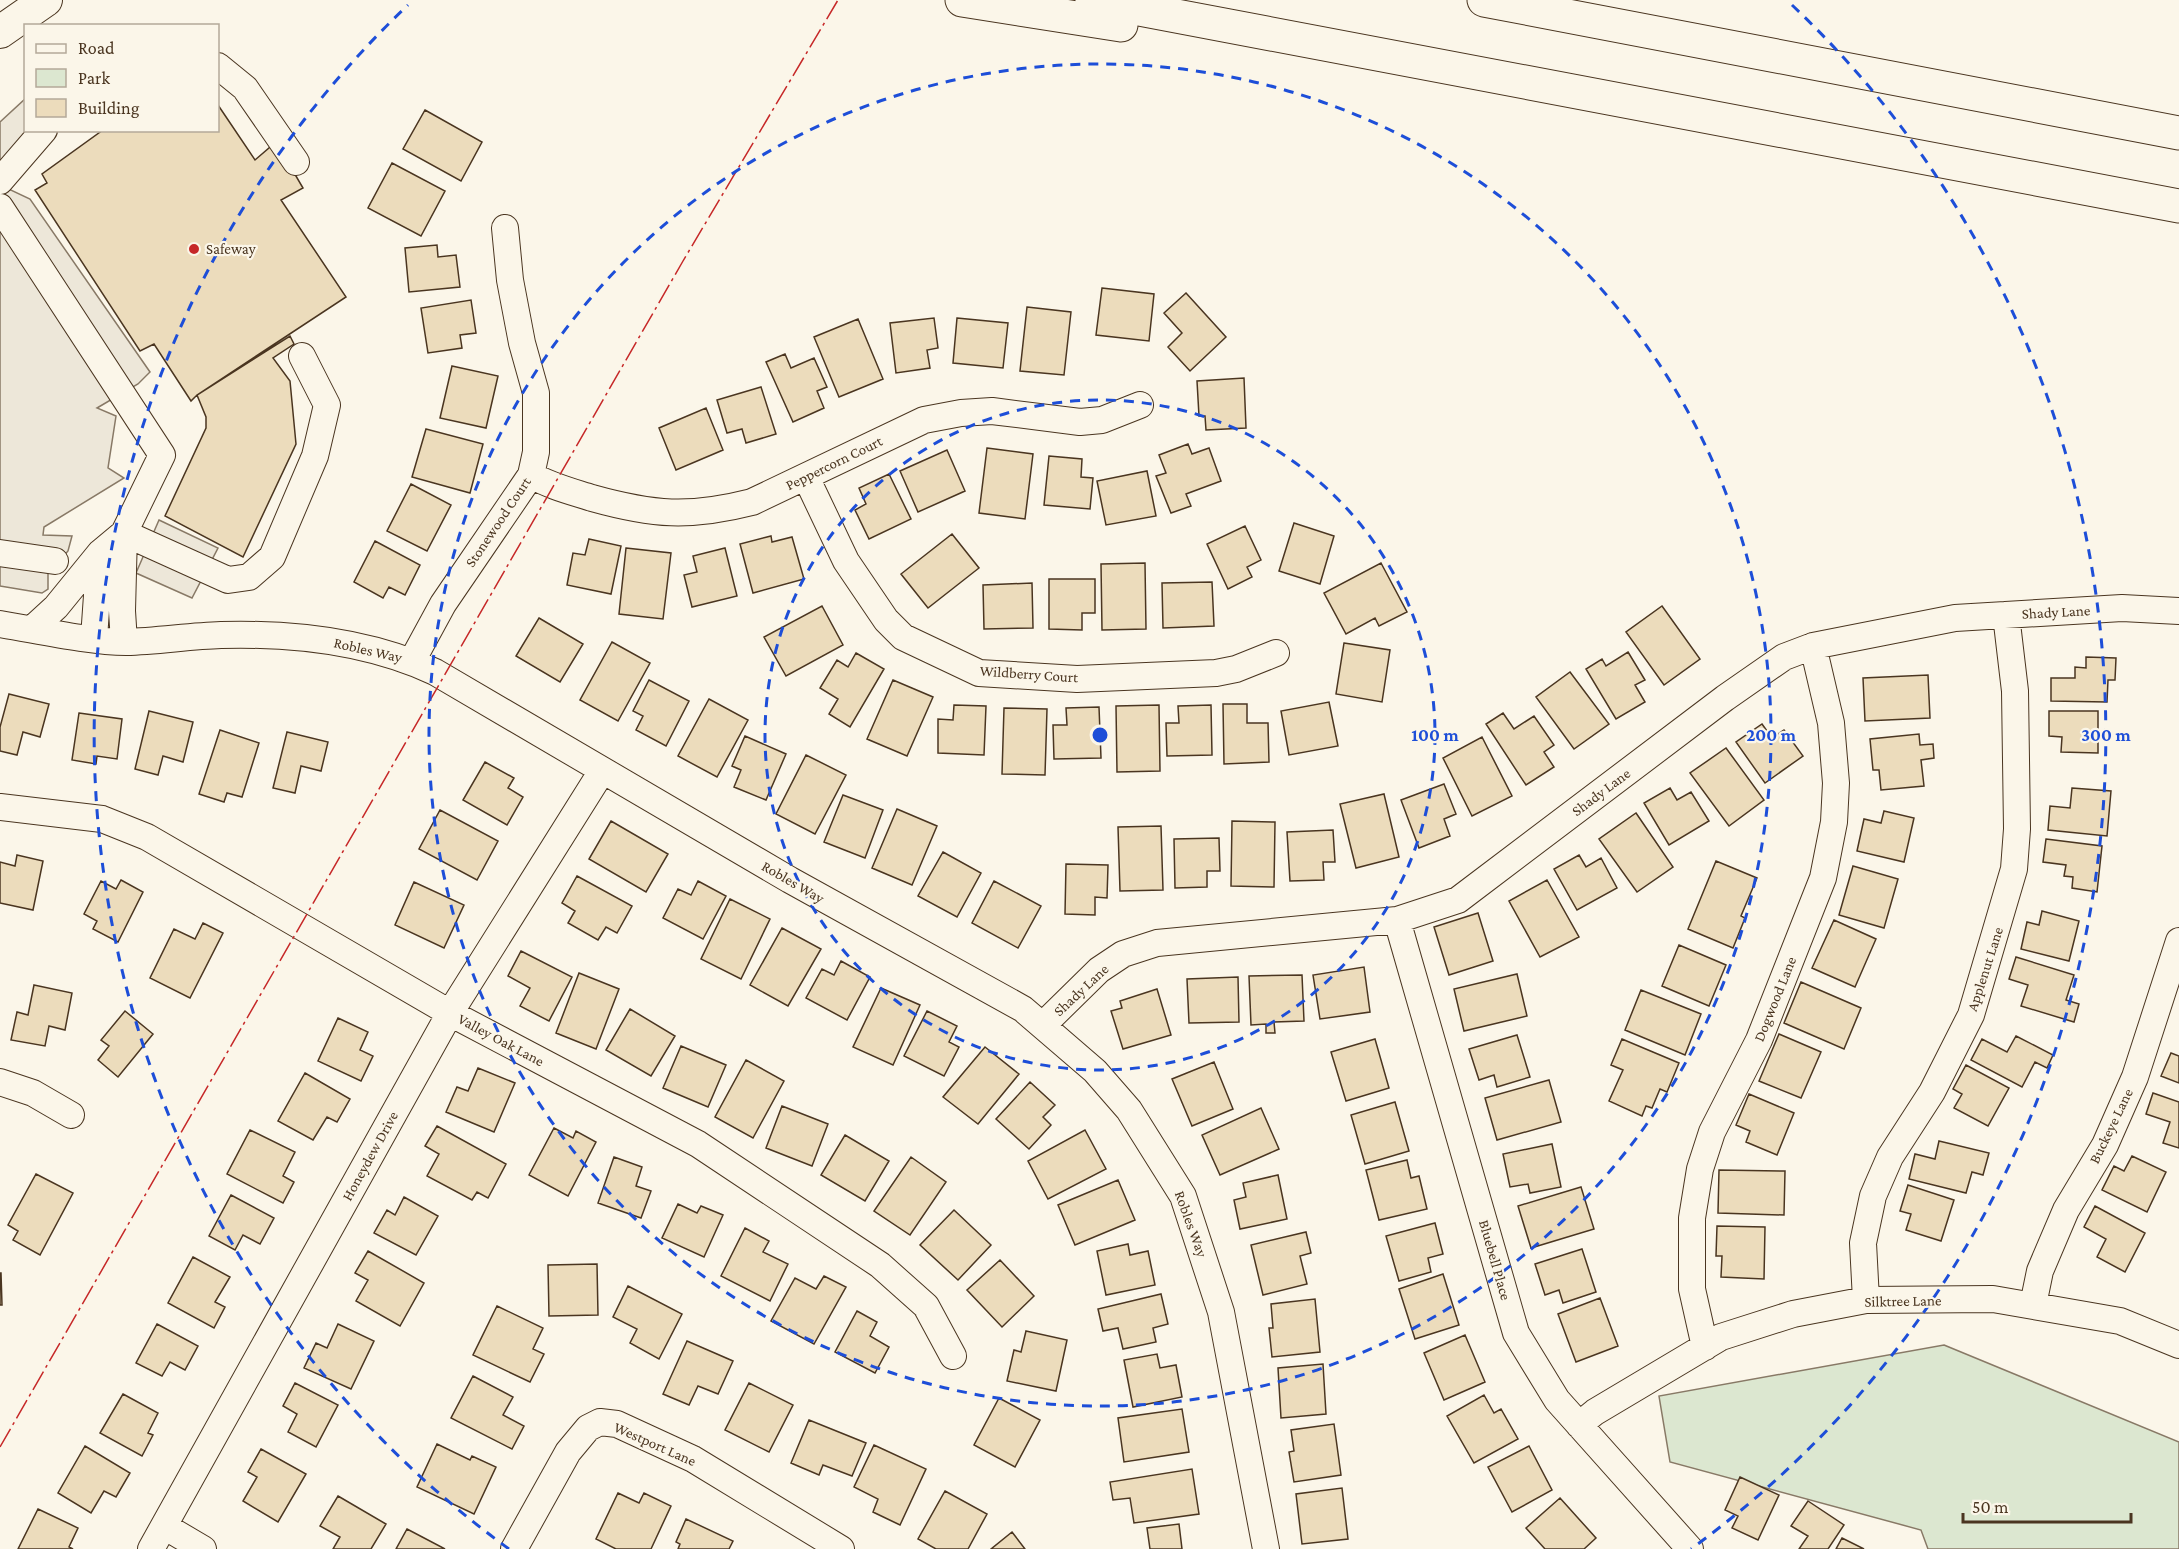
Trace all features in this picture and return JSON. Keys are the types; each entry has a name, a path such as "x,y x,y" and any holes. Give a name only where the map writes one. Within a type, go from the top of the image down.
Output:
{"highway":[{"path":"962,0 1142,28 1288,36"},
{"path":"1092,0 2179,206"},
{"path":"1484,0 2179,133"}],"main road":[{"path":"0,32 46,0"}],"street":[{"path":"219,67 246,88 296,162"},
{"path":"0,181 42,132"},
{"path":"0,207 162,455 124,533 100,553 56,607 32,629"},
{"name":"Stonewood Court","path":"412,661 442,604 531,475 536,452 536,393 514,301 505,228"},
{"path":"124,533 228,580 249,578 272,557 315,456 327,405 302,356"},
{"name":"Peppercorn Court","path":"531,475 549,486 637,510 686,513 722,509 752,502 924,420 961,413 992,411 1080,422 1102,420 1140,405"},
{"name":"Wildberry Court","path":"806,477 846,561 886,620 903,637 979,674 1077,679 1216,673 1236,669 1276,653"},
{"path":"124,533 122,611 124,642"},
{"path":"0,553 55,561"},
{"path":"94,638 100,553"},
{"name":"Shady Lane","path":"1043,1025 1099,970 1124,954 1157,942 1397,920 1458,900 1725,698 1784,657 1813,646 1955,618 2122,608 2179,611"},
{"name":"Applenut Lane","path":"1866,1300 1863,1243 1873,1196 1890,1157 1932,1092 1971,1015 2014,869 2017,829 2015,691 2006,615"},
{"name":"Robles Way","path":"0,624 124,642 222,635 310,639 350,643 412,661 435,672 790,880 1023,1010 1095,1071 1129,1110 1183,1196 1221,1312 1265,1541"},
{"name":"Dogwood Lane","path":"1705,1347 1692,1289 1692,1218 1700,1169 1712,1132 1759,1040 1823,878 1834,822 1836,783 1831,723 1813,646"},
{"name":"Honeydew Drive","path":"151,1549 450,1013 602,771"},
{"name":"Valley Oak Lane","path":"0,807 102,819 147,837 450,1013 698,1144 880,1265 926,1306 953,1356"},
{"name":"Bluebell Place","path":"1397,920 1516,1333 1557,1400 1690,1549"},
{"name":"Buckeye Lane","path":"2033,1305 2040,1271 2066,1210 2105,1145 2135,1077 2179,941"},
{"path":"0,1082 33,1093 71,1115"},
{"name":"Silktree Lane","path":"1579,1425 1595,1412 1722,1337 1793,1314 1866,1300 1993,1299 2120,1321 2179,1345"},
{"name":"Westport Lane","path":"514,1549 568,1452 588,1428 600,1422 617,1424 693,1459 841,1549"},
{"path":"164,1526 204,1549"}],"green space":[{"path":"1944,1345 2179,1442 2179,1549 1928,1549 1921,1530 1670,1462 1659,1396"}],"shaded area":[{"path":"24,100 24,132 36,132 0,165 0,122"},
{"path":"0,185 30,199 150,372 138,384 97,408 116,416 108,468 124,478 44,527 43,535 72,536 68,551 48,574 48,589 42,593 0,586"},
{"path":"159,520 218,548 192,598 136,573"}],"building":[{"name":"Safeway","path":"219,106 255,160 276,142 303,188 281,200 346,297 191,401 154,344 140,351 35,190 47,183 42,174 100,132 219,132"},
{"path":"425,110 482,142 461,181 403,149"},
{"path":"392,163 445,191 421,236 368,208"},
{"path":"437,245 438,257 456,255 460,287 409,292 405,248"},
{"path":"1102,288 1154,294 1149,341 1096,335"},
{"path":"1186,293 1226,337 1190,371 1168,347 1182,333 1164,313"},
{"path":"471,300 476,333 460,335 462,348 428,353 421,308"},
{"path":"1027,307 1071,312 1064,375 1020,371"},
{"path":"934,318 938,348 927,350 930,368 896,373 890,323"},
{"path":"957,318 1008,323 1003,368 953,363"},
{"path":"858,319 883,379 839,397 814,337"},
{"path":"290,336 294,344 273,358 290,381 296,444 243,557 165,516 206,428 206,417 197,395"},
{"path":"785,354 791,368 814,358 827,387 817,391 824,408 793,422 766,362"},
{"path":"452,366 498,376 486,428 440,418"},
{"path":"1244,378 1246,428 1206,430 1205,416 1199,416 1197,381"},
{"path":"761,387 776,434 746,443 742,429 727,433 717,400"},
{"path":"706,408 723,450 676,470 659,428"},
{"path":"426,429 483,444 470,493 412,477"},
{"path":"1188,444 1192,454 1209,448 1221,481 1186,494 1191,506 1171,513 1156,476 1166,473 1159,455"},
{"path":"987,448 1033,454 1025,519 979,513"},
{"path":"947,450 965,491 918,512 900,471"},
{"path":"1049,456 1082,459 1081,477 1093,478 1090,509 1044,505"},
{"path":"1147,471 1156,516 1106,525 1097,481"},
{"path":"889,474 911,519 869,539 855,510 866,504 859,488"},
{"path":"411,484 451,505 427,551 387,531"},
{"path":"1294,523 1334,536 1320,584 1279,571"},
{"path":"1245,526 1261,560 1247,567 1252,577 1228,589 1207,544"},
{"path":"952,534 979,568 928,608 901,574"},
{"path":"771,536 772,542 792,537 804,579 753,593 740,544"},
{"path":"589,539 621,546 611,594 567,585 573,553 585,555"},
{"path":"375,541 420,565 405,595 389,587 383,598 354,582"},
{"path":"626,548 671,553 663,619 619,614"},
{"path":"725,548 737,596 692,607 684,575 697,572 693,556"},
{"path":"1145,563 1146,629 1102,630 1101,564"},
{"path":"1381,563 1407,612 1379,626 1375,618 1346,634 1324,593"},
{"path":"1049,579 1095,579 1095,613 1082,613 1082,630 1049,629"},
{"path":"1212,582 1214,626 1163,628 1162,583"},
{"path":"1032,583 1033,628 984,629 983,585"},
{"path":"822,606 843,645 786,676 764,637"},
{"path":"1662,606 1700,659 1664,685 1626,632"},
{"path":"539,618 583,644 560,682 516,656"},
{"path":"612,642 650,663 618,721 580,700"},
{"path":"1344,643 1390,650 1382,702 1336,694"},
{"path":"1628,652 1645,680 1635,685 1645,702 1616,719 1586,669 1602,659 1606,666"},
{"path":"856,653 884,669 850,727 829,714 838,699 820,688 837,660 848,667"},
{"path":"2086,657 2116,658 2115,680 2108,680 2107,702 2051,701 2051,678 2075,678 2075,667 2086,668"},
{"path":"1570,672 1609,724 1574,749 1536,697"},
{"path":"1928,675 1930,718 1865,721 1863,678"},
{"path":"649,680 689,701 666,746 636,730 643,716 633,711"},
{"path":"893,680 933,697 907,756 867,739"},
{"path":"9,694 49,704 40,737 23,732 17,755 0,751 0,727"},
{"path":"709,699 748,720 717,777 678,756"},
{"path":"1329,702 1338,746 1289,755 1281,711"},
{"path":"1223,704 1247,704 1247,723 1268,723 1269,762 1224,764"},
{"path":"954,705 986,706 984,755 938,753 938,719 953,720"},
{"path":"1159,705 1160,771 1117,772 1116,706"},
{"path":"1211,705 1212,755 1167,756 1166,723 1179,723 1178,706"},
{"path":"1099,707 1101,758 1054,759 1053,725 1067,725 1066,708"},
{"path":"1004,708 1047,709 1045,775 1002,774"},
{"path":"149,711 193,722 183,762 163,756 158,775 135,769"},
{"path":"2049,711 2098,711 2098,753 2061,752 2062,737 2049,736"},
{"path":"79,713 122,719 117,759 97,756 96,764 72,760"},
{"path":"1503,713 1514,729 1534,716 1554,745 1544,752 1554,767 1526,785 1486,724"},
{"path":"1762,724 1772,738 1784,730 1803,756 1765,783 1736,742"},
{"path":"220,730 259,743 242,797 227,793 224,802 199,794"},
{"path":"287,732 328,742 321,771 301,766 295,793 273,788"},
{"path":"1919,734 1920,745 1933,744 1934,758 1921,760 1924,786 1881,790 1879,770 1873,770 1870,739"},
{"path":"745,736 786,754 766,800 734,787 741,770 732,766"},
{"path":"1482,737 1512,796 1472,816 1443,758"},
{"path":"1726,748 1764,800 1729,826 1690,773"},
{"path":"806,755 846,775 815,834 776,814"},
{"path":"485,762 514,778 508,788 523,797 507,825 463,800"},
{"path":"1444,784 1456,814 1444,819 1450,836 1419,848 1401,800"},
{"path":"1670,788 1677,800 1691,792 1709,821 1669,845 1644,803"},
{"path":"2072,788 2111,791 2107,836 2048,830 2050,806 2070,808"},
{"path":"1384,794 1399,857 1356,868 1340,804"},
{"path":"843,795 883,810 865,858 824,842"},
{"path":"897,809 937,826 912,885 872,868"},
{"path":"440,810 498,841 477,880 419,849"},
{"path":"1884,811 1914,818 1904,862 1857,851 1864,819 1881,823"},
{"path":"1636,813 1673,867 1637,892 1599,839"},
{"path":"611,821 668,854 646,892 589,859"},
{"path":"1232,821 1275,822 1274,887 1231,886"},
{"path":"1161,826 1163,890 1120,891 1118,827"},
{"path":"1333,830 1335,862 1323,862 1324,880 1290,881 1287,832"},
{"path":"1219,838 1220,871 1207,871 1207,887 1175,888 1174,839"},
{"path":"2046,839 2102,846 2097,892 2072,888 2073,877 2064,876 2066,865 2043,862"},
{"path":"943,852 981,873 957,917 918,896"},
{"path":"17,855 43,861 33,910 0,903 0,862 15,866"},
{"path":"1579,855 1586,867 1601,858 1617,888 1577,910 1554,869"},
{"path":"1716,861 1757,878 1741,916 1745,918 1733,948 1688,929"},
{"path":"1066,864 1108,865 1107,898 1095,897 1095,915 1065,914"},
{"path":"1853,866 1898,879 1884,928 1839,915"},
{"path":"577,876 632,906 617,933 606,927 598,940 568,923 575,911 562,903"},
{"path":"121,880 143,892 118,942 93,929 97,921 84,914 101,881 116,889"},
{"path":"1547,880 1579,937 1540,957 1509,901"},
{"path":"698,881 726,896 703,939 663,918 678,889 691,895"},
{"path":"994,881 1041,906 1018,948 972,923"},
{"path":"414,882 464,905 444,948 395,925"},
{"path":"730,899 770,919 741,979 701,959"},
{"path":"2042,911 2079,921 2069,961 2021,949 2027,922 2039,925"},
{"path":"1478,913 1493,961 1449,975 1434,927"},
{"path":"1834,920 1876,939 1855,987 1812,968"},
{"path":"203,923 223,933 190,998 150,978 174,929 195,939"},
{"path":"782,928 821,949 788,1006 750,985"},
{"path":"1679,945 1726,965 1709,1006 1662,986"},
{"path":"521,951 572,977 549,1021 520,1006 530,988 508,976"},
{"path":"2016,957 2074,975 2066,1000 2079,1004 2074,1022 2021,1006 2028,985 2009,979"},
{"path":"841,961 870,977 847,1020 806,998 822,969 834,975"},
{"path":"1364,967 1370,1012 1320,1019 1313,975"},
{"path":"579,973 619,989 596,1049 556,1033"},
{"path":"1517,974 1527,1016 1464,1031 1454,989"},
{"path":"1302,975 1304,1021 1274,1022 1275,1033 1266,1033 1266,1024 1251,1025 1249,976"},
{"path":"1238,977 1239,1022 1189,1023 1187,979"},
{"path":"1801,982 1861,1008 1844,1049 1784,1023"},
{"path":"34,985 72,993 65,1030 49,1026 45,1046 11,1040 17,1012 28,1015"},
{"path":"881,988 920,1005 893,1065 853,1047"},
{"path":"1157,989 1171,1035 1123,1049 1111,1011 1122,1008 1120,1001"},
{"path":"1641,990 1701,1014 1685,1055 1625,1030"},
{"path":"630,1009 675,1036 651,1076 606,1050"},
{"path":"125,1011 153,1034 118,1077 98,1060 109,1046 101,1040"},
{"path":"927,1011 957,1026 949,1042 959,1047 944,1076 904,1056"},
{"path":"338,1018 368,1032 360,1050 373,1056 361,1081 318,1061"},
{"path":"1779,1034 1821,1052 1801,1098 1759,1081"},
{"path":"1517,1035 1530,1077 1497,1087 1494,1075 1479,1080 1469,1049"},
{"path":"2016,1036 2053,1055 2047,1068 2035,1062 2022,1087 1971,1060 1982,1039 2007,1052"},
{"path":"1375,1039 1389,1088 1346,1101 1331,1052"},
{"path":"1622,1039 1679,1063 1667,1092 1660,1089 1652,1108 1646,1106 1642,1116 1609,1101 1623,1070 1611,1065"},
{"path":"681,1046 726,1065 708,1107 663,1088"},
{"path":"985,1047 1019,1074 978,1124 943,1097"},
{"path":"2171,1053 2179,1056 2179,1083 2161,1076"},
{"path":"746,1060 784,1081 753,1138 715,1117"},
{"path":"1214,1062 1233,1109 1192,1126 1172,1079"},
{"path":"1966,1065 2009,1088 1988,1126 1954,1108 1962,1094 1953,1089"},
{"path":"478,1068 515,1083 494,1132 446,1112 457,1087 468,1091"},
{"path":"305,1073 350,1099 337,1122 327,1117 313,1140 278,1121"},
{"path":"1549,1080 1561,1122 1497,1140 1485,1098"},
{"path":"1030,1082 1055,1105 1043,1117 1051,1125 1029,1149 996,1119"},
{"path":"2153,1093 2179,1102 2179,1148 2163,1143 2170,1122 2146,1114"},
{"path":"1749,1094 1794,1113 1777,1155 1746,1142 1750,1131 1736,1125"},
{"path":"1395,1102 1409,1151 1365,1164 1351,1115"},
{"path":"782,1106 828,1124 812,1166 766,1148"},
{"path":"1261,1108 1279,1149 1220,1175 1202,1135"},
{"path":"437,1126 506,1164 488,1198 477,1192 472,1200 427,1176 439,1154 425,1146"},
{"path":"554,1128 573,1138 576,1131 596,1142 568,1196 529,1175"},
{"path":"250,1130 295,1152 283,1176 294,1182 283,1203 227,1174"},
{"path":"1085,1130 1106,1169 1048,1199 1028,1161"},
{"path":"845,1135 889,1161 865,1201 821,1175"},
{"path":"1939,1141 1989,1153 1983,1175 1972,1172 1966,1193 1909,1179 1915,1154 1935,1159"},
{"path":"1552,1144 1561,1187 1530,1193 1528,1184 1510,1187 1503,1154"},
{"path":"2132,1156 2166,1172 2147,1212 2102,1190 2114,1166 2124,1171"},
{"path":"614,1157 642,1167 636,1186 651,1191 641,1218 598,1203"},
{"path":"911,1157 946,1182 910,1235 874,1211"},
{"path":"1407,1160 1411,1178 1419,1176 1427,1209 1379,1220 1366,1170"},
{"path":"1719,1170 1785,1171 1784,1215 1718,1213"},
{"path":"36,1174 73,1193 40,1255 13,1240 18,1231 8,1225"},
{"path":"1278,1175 1287,1219 1240,1229 1234,1200 1246,1197 1243,1183"},
{"path":"1118,1180 1135,1220 1075,1245 1058,1205"},
{"path":"1908,1185 1954,1200 1941,1241 1906,1230 1911,1214 1900,1211"},
{"path":"1581,1187 1594,1229 1531,1248 1518,1206"},
{"path":"231,1195 274,1218 260,1244 243,1235 235,1250 209,1236"},
{"path":"404,1197 438,1216 416,1255 374,1233 387,1210 395,1215"},
{"path":"678,1204 697,1213 701,1206 723,1215 704,1257 662,1238"},
{"path":"2095,1206 2145,1233 2125,1272 2097,1257 2106,1239 2084,1227"},
{"path":"954,1210 991,1245 958,1280 920,1245"},
{"path":"1435,1223 1443,1254 1428,1258 1431,1272 1399,1281 1386,1236"},
{"path":"1717,1226 1765,1227 1764,1279 1721,1277 1722,1256 1716,1256"},
{"path":"745,1228 769,1241 763,1252 788,1264 770,1301 721,1276"},
{"path":"1306,1232 1311,1253 1300,1256 1307,1284 1263,1295 1251,1245"},
{"path":"1128,1244 1130,1255 1148,1251 1155,1285 1106,1295 1097,1251"},
{"path":"1582,1249 1596,1292 1563,1303 1559,1290 1545,1295 1535,1264"},
{"path":"368,1251 424,1283 400,1326 356,1301 368,1280 355,1273"},
{"path":"193,1257 230,1277 215,1302 225,1307 214,1328 168,1303"},
{"path":"1000,1260 1034,1296 1002,1327 967,1290"},
{"path":"597,1264 598,1315 549,1316 548,1265"},
{"path":"1,1273 2,1305 0,1305"},
{"path":"1443,1274 1459,1325 1415,1339 1399,1289"},
{"path":"824,1276 846,1287 814,1344 771,1321 795,1278 816,1289"},
{"path":"628,1286 682,1314 659,1359 630,1343 637,1329 613,1317"},
{"path":"1161,1294 1168,1324 1153,1328 1156,1342 1123,1349 1118,1328 1103,1331 1098,1309"},
{"path":"1600,1298 1618,1346 1576,1362 1558,1314"},
{"path":"1315,1299 1320,1352 1272,1357 1269,1328 1273,1328 1271,1304"},
{"path":"497,1306 543,1328 533,1349 544,1354 530,1382 473,1355"},
{"path":"857,1311 877,1322 870,1336 889,1347 875,1373 835,1352"},
{"path":"157,1324 198,1346 185,1370 170,1362 162,1376 136,1363"},
{"path":"338,1324 374,1341 351,1389 304,1368 316,1343 327,1348"},
{"path":"1026,1331 1067,1340 1056,1391 1007,1381 1014,1350 1021,1352"},
{"path":"1465,1335 1485,1382 1444,1400 1424,1353"},
{"path":"687,1341 733,1361 718,1394 698,1386 689,1405 663,1394"},
{"path":"1157,1354 1160,1368 1176,1365 1182,1397 1133,1407 1124,1360"},
{"path":"1323,1364 1326,1414 1281,1418 1278,1368"},
{"path":"473,1376 513,1397 503,1415 524,1426 512,1449 451,1418"},
{"path":"295,1383 338,1405 316,1447 288,1432 297,1414 283,1406"},
{"path":"749,1383 793,1405 769,1452 725,1430"},
{"path":"123,1394 158,1413 148,1433 153,1435 142,1456 100,1433"},
{"path":"1484,1395 1494,1413 1501,1409 1518,1439 1474,1463 1447,1416"},
{"path":"999,1398 1040,1420 1015,1467 974,1445"},
{"path":"1182,1409 1189,1452 1124,1462 1118,1418"},
{"path":"809,1420 866,1443 852,1476 823,1465 819,1475 791,1463"},
{"path":"1334,1424 1341,1475 1294,1482 1289,1452 1294,1451 1291,1430"},
{"path":"437,1444 470,1460 472,1456 496,1467 474,1514 417,1487"},
{"path":"874,1445 926,1469 900,1525 873,1512 878,1499 854,1487"},
{"path":"85,1446 130,1473 116,1497 104,1491 91,1513 58,1493"},
{"path":"1529,1446 1552,1490 1512,1512 1488,1467"},
{"path":"261,1449 306,1474 278,1522 243,1501 257,1477 248,1472"},
{"path":"1192,1469 1199,1514 1134,1523 1130,1498 1113,1500 1110,1482"},
{"path":"1740,1477 1779,1495 1758,1540 1732,1528 1738,1516 1725,1510"},
{"path":"1342,1488 1348,1539 1302,1544 1296,1494"},
{"path":"945,1491 987,1514 968,1549 936,1549 918,1539"},
{"path":"618,1493 639,1503 644,1493 671,1506 651,1549 616,1549 596,1539"},
{"path":"338,1496 386,1524 371,1549 333,1549 340,1537 320,1526"},
{"path":"1560,1498 1596,1538 1584,1549 1545,1549 1526,1528"},
{"path":"1808,1501 1844,1525 1828,1549 1799,1549 1808,1536 1791,1526"},
{"path":"38,1509 78,1528 69,1547 73,1549 18,1549"},
{"path":"686,1519 733,1541 729,1549 678,1549 680,1544 676,1542"},
{"path":"1179,1524 1182,1549 1150,1549 1147,1528"},
{"path":"407,1529 445,1549 396,1549"},
{"path":"1012,1532 1025,1549 991,1549"},
{"path":"1842,1538 1864,1549 1836,1549"}],"power":[{"path":"0,1447 683,261 838,0"}],"place":[{"name":"Safeway","path":"194,249"}]}
